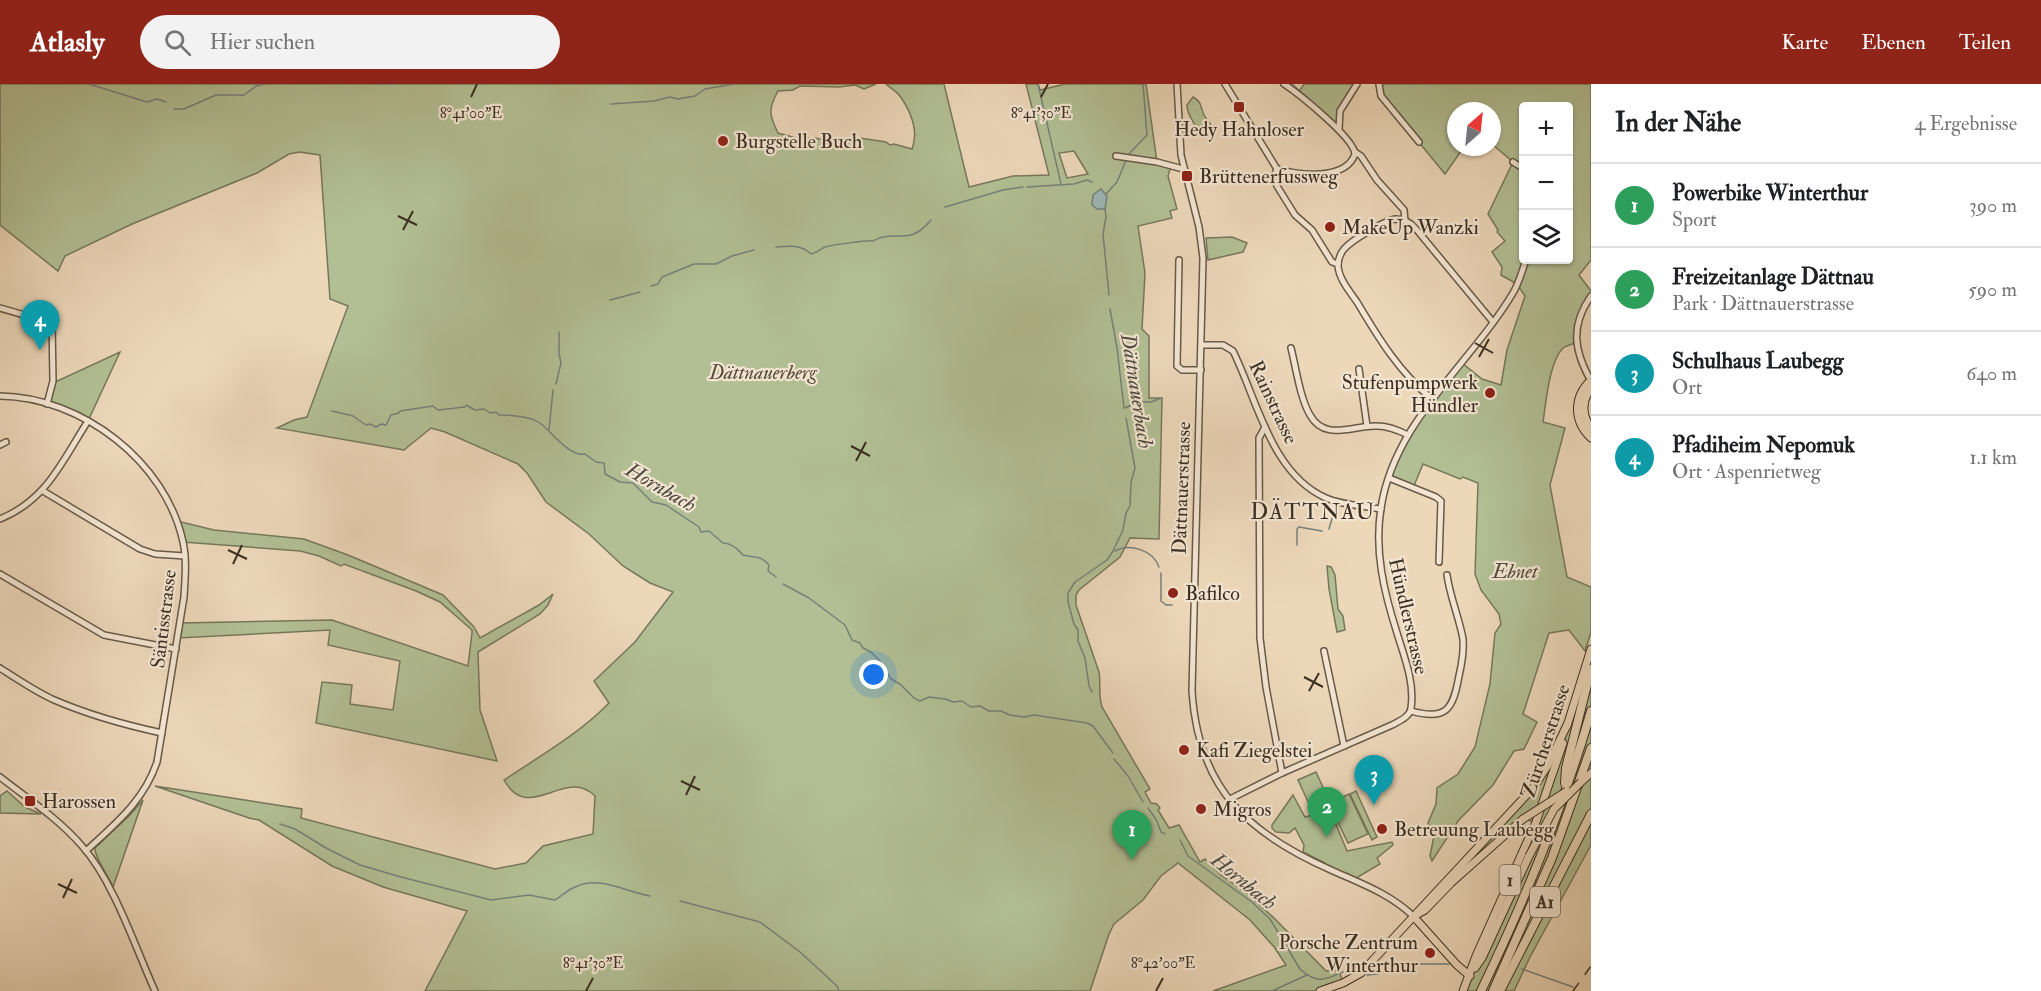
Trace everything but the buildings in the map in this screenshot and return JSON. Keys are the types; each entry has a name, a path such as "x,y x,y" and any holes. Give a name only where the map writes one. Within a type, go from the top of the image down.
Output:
{"highway":[{"name":"A1","path":"1563,800 1566,768 1591,669"},
{"name":"A1","path":"1481,991 1529,887 1563,800 1591,711"},
{"name":"A1","path":"1493,991 1547,871 1591,748"},
{"name":"A1","path":"1500,991 1591,814"}],"main road":[{"path":"1591,380 1580,394 1577,411 1582,428 1591,438"},
{"path":"1591,388 1583,410 1591,429"},
{"name":"Zürcherstrasse","path":"1463,991 1476,956 1536,822 1557,763 1591,649"},
{"path":"1320,991 1344,983 1361,973 1414,917 1533,788 1548,765 1567,725"},
{"name":"Zürcherstrasse","path":"1470,975 1482,958 1551,813 1591,773"},
{"path":"1414,917 1425,910 1451,883 1523,819 1581,782"},
{"name":"Dättnauerstrasse","path":"1414,917 1457,965 1470,975"}],"street":[{"name":"Dättnauerstrasse","path":"1177,84 1183,169 1202,247 1202,345 1193,712 1206,757 1217,780 1251,824 1277,843 1302,857 1385,894 1414,917"},
{"path":"1225,84 1277,169 1332,174 1350,163 1355,152 1354,146 1339,129 1284,84"},
{"path":"1339,129 1340,111 1357,84"},
{"path":"1379,84 1382,98 1419,142"},
{"path":"1355,152 1361,156 1405,211 1405,221"},
{"path":"1120,157 1183,169"},
{"path":"1514,162 1519,166"},
{"path":"1277,169 1274,177 1277,186 1295,215 1312,230 1332,262 1338,264"},
{"path":"1433,400 1410,380 1384,348 1341,276 1338,264 1341,253 1348,245 1388,221 1398,219 1405,221 1415,227 1493,322"},
{"path":"1179,260 1177,364 1182,370 1201,370"},
{"name":"Hündlerstrasse","path":"1411,711 1408,671 1381,571 1379,546 1381,508 1389,478 1408,435 1493,322 1513,292 1524,264"},
{"path":"1591,296 1580,317 1576,336 1580,358 1591,380"},
{"path":"0,308 52,322 53,381 47,404"},
{"name":"Rainstrasse","path":"1202,345 1223,345 1233,351 1265,427 1294,474 1311,489 1336,501 1381,508"},
{"path":"1291,348 1306,406 1310,416 1317,424 1332,431 1341,432 1367,426 1389,427 1408,435"},
{"path":"1359,369 1367,426"},
{"name":"Säntisstrasse","path":"0,396 47,404 88,421 121,444 153,477 162,491 177,521 185,555 184,597 162,733 153,773 140,797 126,814 86,851"},
{"path":"0,519 19,511 43,490 88,421"},
{"path":"1265,427 1259,438 1259,622 1266,687 1282,773"},
{"path":"1389,478 1441,501 1439,562"},
{"path":"43,490 140,549 155,554 185,555"},
{"path":"0,574 104,635 176,649"},
{"path":"1230,799 1282,773 1392,725 1406,717 1411,711 1428,715 1439,714 1451,705 1456,695 1463,660 1463,645 1447,575"},
{"path":"1324,651 1344,746"},
{"path":"0,668 58,701 132,727 162,733"},
{"path":"0,777 53,819 86,851 101,872 111,892 155,991"}],"green space":[{"name":"Dättnauerberg","path":"0,84 876,84 864,89 855,85 800,86 793,90 778,91 771,112 778,133 796,138 815,138 842,144 860,138 912,149 915,135 908,109 900,96 886,84 944,84 969,187 1013,176 1049,175 1026,84 1038,84 1040,90 1065,84 1146,84 1157,162 1171,166 1168,176 1177,209 1170,211 1172,218 1138,226 1145,273 1142,329 1149,336 1149,398 1162,398 1159,539 1130,538 1120,557 1079,590 1076,595 1076,605 1099,672 1102,707 1150,789 1145,792 1151,803 1157,804 1160,808 1158,810 1169,828 1179,825 1200,862 1205,859 1221,875 1248,894 1326,971 1339,970 1343,983 1320,991 1213,991 1286,965 1275,948 1250,920 1178,863 1161,876 1143,900 1114,924 1090,991 425,991 467,911 383,887 332,866 259,820 155,786 302,809 301,818 495,869 526,863 543,846 593,834 595,796 584,789 572,787 536,797 525,797 514,792 504,780 572,735 609,703 594,681 635,642 673,592 650,583 623,566 589,534 546,502 527,473 518,464 445,432 431,428 404,450 277,428 307,417 348,306 330,299 320,155 299,152 289,154 257,173 132,224 65,256 58,271 0,225","holes":["1074,151 1088,174 1067,178 1059,153"]},
{"path":"1304,84 1357,84 1340,111 1339,129 1298,93"},
{"name":"Ebnet","path":"1379,84 1591,84 1591,260 1579,275 1591,291 1591,296 1580,317 1577,343 1563,348 1554,363 1543,422 1565,428 1550,485 1567,577 1591,587 1591,632 1585,651 1569,630 1549,633 1523,714 1537,722 1524,749 1514,751 1493,785 1458,821 1432,861 1430,856 1434,836 1428,823 1436,804 1437,788 1458,774 1475,747 1490,684 1495,633 1501,624 1499,614 1481,590 1475,574 1478,483 1463,477 1460,479 1423,464 1413,488 1389,478 1405,440 1462,363 1482,379 1501,385 1507,350 1525,296 1517,284 1501,275 1502,267 1492,252 1505,241 1497,232 1488,214 1513,162 1501,152 1501,102 1447,102 1447,156 1458,156 1445,174 1384,100"},
{"path":"1193,97 1199,103 1212,128 1198,131 1187,109"},
{"path":"1232,237 1247,243 1243,252 1208,260 1206,238"},
{"path":"120,352 88,421 47,404 53,383"},
{"path":"177,521 214,530 304,539 348,555 443,595 474,627 480,638 539,605 553,594 548,605 540,614 478,652 480,710 497,761 316,723 322,682 352,685 350,704 393,710 400,661 328,645 330,630 178,638 180,623 332,620 468,666 472,630 440,602 344,564 341,566 319,556 300,551 183,542"},
{"path":"1327,566 1331,567 1335,575 1338,609 1343,616 1345,630 1337,632 1329,589"},
{"path":"1591,649 1591,845 1514,991 1463,991 1535,822 1523,819 1457,878 1450,877 1525,798 1554,755"},
{"path":"1316,772 1328,798 1310,806 1298,780"},
{"path":"7,791 25,807 41,814 0,813 0,796"},
{"path":"1356,791 1377,837 1372,840 1350,794"},
{"path":"1349,794 1368,834 1348,843 1329,804"},
{"path":"1293,795 1305,817 1330,810 1347,851 1392,842 1393,845 1377,858 1380,864 1353,880 1323,866 1325,863 1303,852 1304,845 1295,828 1289,833 1276,832 1272,828"},
{"path":"143,800 113,887 99,862 95,848"}],"water":[{"path":"1101,189 1107,196 1105,209 1097,209 1092,205 1093,195"}],"waterway":[{"path":"89,84 147,102 157,99 166,102"},
{"path":"174,109 184,109 216,95 244,95 256,86 265,84"},
{"path":"377,84 395,84"},
{"path":"611,104 654,101 670,97 678,99 695,96 705,89 734,84"},
{"path":"1038,84 1061,184"},
{"name":"Dättnauerbach","path":"1128,155 1147,135 1143,84"},
{"path":"1292,84 1323,112"},
{"name":"Dättnauerbach","path":"1106,194 1117,182 1126,160"},
{"path":"1027,187 1074,184 1087,180 1092,182"},
{"path":"945,207 1003,190 1023,187"},
{"name":"Dättnauerbach","path":"1105,208 1103,234 1109,295"},
{"path":"776,247 799,247 811,254 829,246 873,241 887,236 911,235 920,231 931,220"},
{"path":"651,286 658,284 662,277 694,264 716,264 732,256 754,250"},
{"path":"610,300 640,292"},
{"name":"Dättnauerbach","path":"1110,309 1124,408"},
{"path":"556,384 561,363 559,332"},
{"path":"549,430 553,390"},
{"path":"1125,408 1138,402 1151,402 1161,398"},
{"name":"Hornbach","path":"332,411 353,416 366,425 376,427 381,424 386,425 391,415 400,411 433,406 438,410 466,405 475,410 484,409 499,415 531,419 540,423 573,452 585,454 596,462 604,463 605,474 620,482 633,483 652,502 666,505 699,527 701,532 709,531 743,555 762,559 769,565 768,571 776,577"},
{"name":"Dättnauerbach","path":"1092,692 1085,658 1078,641 1078,630 1068,602 1068,593 1075,582 1107,560 1123,530 1126,513 1130,506 1131,482 1135,468 1126,418"},
{"path":"1329,529 1335,508"},
{"path":"1297,545 1299,527 1322,531"},
{"path":"1115,551 1134,548 1146,552 1152,556 1159,567"},
{"path":"1161,573 1161,601 1166,605 1172,605"},
{"name":"Hornbach","path":"783,584 809,598 845,625 852,640 871,652 891,679 900,684 914,698 920,701 929,697 953,702 962,701 971,707 980,706 989,711 1001,711 1010,715 1024,717 1034,715 1087,723 1093,726 1113,753"},
{"name":"Hornbach","path":"1114,759 1128,776 1143,802"},
{"name":"Hornbach","path":"1148,808 1161,832 1165,834"},
{"path":"280,824 295,829 360,865 491,900 529,895 555,900 575,887 594,883 650,896"},
{"name":"Hornbach","path":"1180,840 1188,856 1252,902 1270,919 1300,969 1308,975 1322,979 1357,968"},
{"path":"680,901 760,922 800,952 837,986 839,991"},
{"path":"1367,975 1378,974 1407,964 1450,964"},
{"path":"1522,969 1573,987"},
{"path":"1272,991 1307,975"}],"railway":[{"path":"1573,991 1591,966"}],"place":[{"name":"Hedy Hahnloser","path":"1239,107"},
{"name":"Burgstelle Buch","path":"723,141"},
{"name":"Brüttenerfussweg","path":"1187,176"},
{"name":"MakeUp Wanzki","path":"1330,227"},
{"name":"Pfadiheim Nepomuk","path":"40,350"},
{"name":"Stufenpumpwerk Hündler","path":"1490,393"},
{"name":"Bafilco","path":"1173,593"},
{"name":"Kafi Ziegelstei","path":"1184,750"},
{"name":"Harossen","path":"30,801"},
{"name":"Schulhaus Laubegg","path":"1374,805"},
{"name":"Migros","path":"1201,809"},
{"name":"Betreuung Laubegg","path":"1382,829"},
{"name":"Freizeitanlage Dättnau","path":"1327,837"},
{"name":"Powerbike Winterthur","path":"1132,860"},
{"name":"Porsche Zentrum Winterthur","path":"1430,953"}],"district":[{"name":"DÄTTNAU","path":"1313,511"}]}
